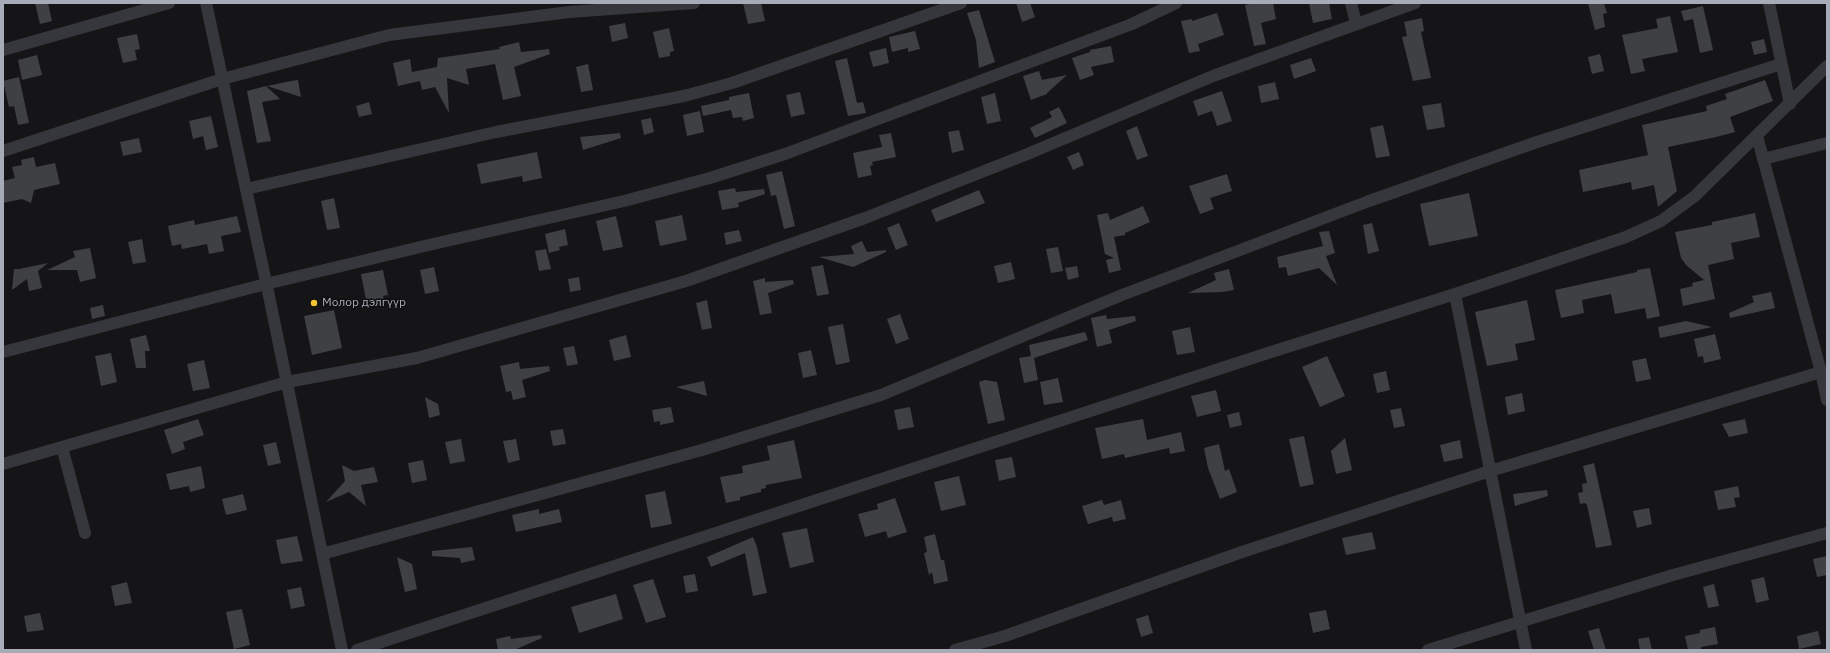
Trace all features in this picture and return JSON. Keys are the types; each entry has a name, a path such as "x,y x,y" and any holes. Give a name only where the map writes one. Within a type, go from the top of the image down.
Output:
{"street":[{"path":"3,50 169,3"},
{"path":"206,3 287,382 342,650"},
{"path":"3,152 222,79 389,35 569,12 694,3"},
{"path":"246,189 496,132 684,96 732,83 961,3"},
{"path":"3,352 266,284 432,244 624,201 710,178 785,154 1132,24 1176,3"},
{"path":"1351,3 1356,23"},
{"path":"3,464 287,382 417,358 686,281 865,218 1025,155 1213,76 1356,23 1415,3"},
{"path":"1769,3 1790,104"},
{"path":"322,554 702,450 881,395 1122,295 1369,201 1537,142 1781,64"},
{"path":"357,650 1268,353 1455,294 1626,237 1650,226 1678,210 1695,196 1827,66"},
{"path":"1757,136 1821,372 1827,400"},
{"path":"1764,159 1827,143"},
{"path":"1455,294 1526,650"},
{"path":"955,650 1005,636 1242,552 1490,471 1821,372"},
{"path":"62,447 85,533"},
{"path":"1428,650 1673,575 1827,533"}],"building":[{"path":"35,3 48,3 52,21 40,24"},
{"path":"743,3 761,3 765,21 748,24"},
{"path":"1016,3 1030,3 1035,17 1022,22"},
{"path":"1253,3 1273,3 1276,19 1261,23 1266,44 1254,46 1245,5"},
{"path":"1309,3 1329,3 1332,19 1313,23"},
{"path":"1588,3 1604,3 1607,13 1603,14 1605,27 1595,30"},
{"path":"1703,6 1713,50 1700,53 1693,19 1684,21 1681,11"},
{"path":"979,10 995,62 979,68 976,40 967,13"},
{"path":"1217,13 1224,35 1198,44 1200,51 1189,53 1181,21 1192,19 1192,21"},
{"path":"1670,16 1678,52 1642,59 1645,71 1631,74 1622,35 1658,28 1656,19"},
{"path":"1422,18 1424,31 1421,32 1431,78 1413,81 1402,37 1407,36 1404,22"},
{"path":"625,23 628,38 612,42 609,26"},
{"path":"669,28 674,51 670,52 670,56 659,58 653,32"},
{"path":"915,31 920,49 908,52 908,48 892,52 889,37"},
{"path":"137,34 140,49 135,50 137,60 123,63 117,38"},
{"path":"1764,39 1767,52 1754,55 1751,42"},
{"path":"519,42 521,52 549,49 550,54 514,67 521,96 503,100 495,64 466,69 469,85 447,78 449,113 435,87 422,90 420,81 398,86 393,63 410,59 412,72 437,67 438,58 500,49 499,47"},
{"path":"1111,46 1114,62 1091,67 1094,75 1080,80 1072,58 1090,52 1090,50"},
{"path":"886,48 889,63 873,67 869,52"},
{"path":"1600,54 1604,71 1592,74 1588,57"},
{"path":"37,55 42,75 22,80 18,60"},
{"path":"847,58 857,103 863,102 866,113 848,116 835,61"},
{"path":"1311,58 1316,71 1294,79 1290,65"},
{"path":"588,64 593,90 581,92 576,67"},
{"path":"1039,71 1042,80 1067,75 1047,94 1031,100 1023,76"},
{"path":"19,77 29,123 18,125 14,106 9,107 3,81"},
{"path":"298,80 301,97 267,86 286,82"},
{"path":"1765,80 1773,101 1730,117 1735,132 1668,147 1677,191 1658,207 1654,185 1632,190 1631,182 1583,192 1579,170 1648,155 1642,125 1707,111 1706,106 1727,99 1725,94"},
{"path":"1275,82 1279,99 1261,103 1258,86"},
{"path":"266,86 280,99 262,102 271,141 257,143 247,91"},
{"path":"1222,91 1232,121 1217,126 1212,111 1198,116 1193,101"},
{"path":"800,92 805,114 791,117 786,95"},
{"path":"749,93 754,118 743,121 742,117 733,118 731,110 703,116 701,106 729,100 729,97"},
{"path":"995,93 1001,121 987,124 981,97"},
{"path":"369,102 372,114 359,117 356,106"},
{"path":"1441,103 1445,127 1427,130 1422,106"},
{"path":"1059,107 1067,123 1035,138 1030,128 1052,117 1049,112"},
{"path":"700,111 704,132 687,136 683,115"},
{"path":"211,116 218,147 206,150 203,136 193,139 189,121"},
{"path":"651,118 654,132 644,135 641,120"},
{"path":"1383,125 1390,156 1376,158 1370,128"},
{"path":"1137,126 1148,156 1137,160 1126,131"},
{"path":"959,130 964,150 952,153 948,132"},
{"path":"620,133 621,138 583,150 580,137"},
{"path":"891,133 896,157 872,162 873,165 870,166 872,175 858,178 853,153 882,147 879,135"},
{"path":"139,138 142,152 123,156 120,142"},
{"path":"537,152 542,178 523,182 522,176 481,184 477,164"},
{"path":"1079,152 1084,165 1073,170 1067,157"},
{"path":"34,157 36,167 55,163 60,184 34,190 31,203 22,199 3,203 3,181 15,178 12,167 22,165 21,160"},
{"path":"782,171 795,226 784,229 776,195 771,196 766,175"},
{"path":"1227,174 1232,191 1210,198 1214,209 1200,214 1189,186"},
{"path":"735,188 736,192 764,189 765,194 738,203 739,207 722,210 718,191"},
{"path":"979,190 985,203 936,222 931,210"},
{"path":"1469,193 1478,236 1429,246 1420,204"},
{"path":"334,198 340,228 327,230 321,201"},
{"path":"1143,206 1150,222 1125,233 1125,235 1114,237 1121,270 1109,273 1106,260 1114,258 1105,254 1097,215 1108,213 1110,220"},
{"path":"1755,213 1760,237 1731,243 1734,259 1708,265 1715,299 1683,306 1680,289 1693,286 1692,283 1704,280 1686,265 1681,258 1675,232 1712,225 1712,222"},
{"path":"682,215 687,240 660,246 655,221"},
{"path":"237,216 241,232 221,236 224,251 209,254 207,244 182,249 181,244 172,246 168,226 194,220 195,225"},
{"path":"616,216 623,247 603,251 596,221"},
{"path":"899,223 908,245 896,250 887,228"},
{"path":"1372,223 1379,251 1368,254 1363,225"},
{"path":"565,229 568,245 559,247 560,250 549,253 545,234"},
{"path":"739,230 742,241 726,245 724,233"},
{"path":"1329,231 1335,253 1326,256 1337,285 1319,268 1288,276 1286,267 1279,268 1277,257 1323,246 1319,232"},
{"path":"142,239 146,262 133,264 128,242"},
{"path":"862,241 867,252 886,250 886,252 853,267 819,257 854,254 851,246"},
{"path":"1058,247 1063,271 1051,273 1046,249"},
{"path":"90,248 96,278 80,282 77,270 47,270 75,257 73,251"},
{"path":"546,249 551,269 539,271 535,251"},
{"path":"1011,262 1015,279 998,283 994,266"},
{"path":"48,263 38,271 42,288 29,291 27,279 12,290 14,269"},
{"path":"823,265 829,294 817,296 811,267"},
{"path":"1077,266 1079,277 1068,280 1065,268"},
{"path":"434,267 439,291 425,294 420,270"},
{"path":"1650,268 1660,316 1647,319 1645,308 1615,314 1611,294 1582,300 1584,313 1561,318 1555,290"},
{"path":"1229,269 1234,290 1222,292 1188,293 1216,280 1214,273"},
{"path":"383,270 388,295 383,296 384,299 373,302 372,298 366,300 361,274"},
{"path":"579,277 581,290 570,292 568,279"},
{"path":"765,278 765,282 793,280 794,284 768,293 772,313 760,315 753,281"},
{"path":"1771,292 1775,308 1730,318 1729,313 1754,302 1752,296"},
{"path":"707,300 712,328 702,330 696,303"},
{"path":"1527,300 1535,340 1515,344 1518,360 1487,366 1475,312"},
{"path":"103,305 105,316 92,319 90,308"},
{"path":"334,310 342,348 312,355 304,316"},
{"path":"900,314 909,339 896,344 887,319"},
{"path":"1106,315 1107,319 1135,316 1136,321 1109,330 1112,343 1097,347 1091,318"},
{"path":"1686,321 1712,327 1660,338 1658,327"},
{"path":"843,324 850,362 836,365 828,327"},
{"path":"1190,327 1195,352 1177,355 1172,331"},
{"path":"1085,332 1088,340 1034,358 1038,380 1024,383 1019,358 1031,356 1029,345"},
{"path":"1715,334 1721,359 1704,363 1703,356 1698,357 1694,339"},
{"path":"146,335 150,351 145,351 146,368 136,368 130,339"},
{"path":"626,335 631,357 614,361 609,340"},
{"path":"574,346 578,364 567,366 563,348"},
{"path":"811,350 817,375 803,378 798,353"},
{"path":"111,353 117,382 101,386 95,356"},
{"path":"1327,356 1345,396 1320,407 1302,367"},
{"path":"1646,358 1651,379 1636,382 1632,361"},
{"path":"204,360 210,388 193,391 187,364"},
{"path":"519,362 520,369 549,366 550,371 522,380 526,397 513,400 511,391 506,392 500,366"},
{"path":"1386,371 1390,390 1377,393 1373,374"},
{"path":"1058,378 1063,402 1044,405 1040,382"},
{"path":"985,380 997,382 1005,420 988,424 979,382"},
{"path":"704,381 707,396 676,387"},
{"path":"1216,390 1221,411 1197,417 1191,396"},
{"path":"1522,393 1525,411 1508,415 1505,397"},
{"path":"425,397 438,404 440,415 429,418"},
{"path":"671,407 674,422 660,425 660,421 654,422 652,410"},
{"path":"910,407 914,427 898,430 894,410"},
{"path":"1401,408 1405,426 1394,428 1390,410"},
{"path":"1239,412 1242,425 1230,428 1227,415"},
{"path":"198,419 204,435 183,442 185,449 172,454 164,430"},
{"path":"1143,419 1147,440 1181,432 1185,451 1170,454 1169,448 1125,458 1124,454 1102,459 1095,428"},
{"path":"1745,419 1748,433 1729,437 1722,424"},
{"path":"563,429 566,444 553,446 550,431"},
{"path":"1304,436 1314,484 1300,487 1289,439"},
{"path":"1345,438 1352,470 1336,474 1331,451"},
{"path":"461,439 465,461 450,464 445,442"},
{"path":"516,439 520,460 508,463 503,441"},
{"path":"794,440 802,478 766,485 766,488 761,489 761,492 740,497 740,500 726,503 720,477 743,473 742,466 770,460 767,446"},
{"path":"1460,440 1463,458 1444,462 1440,445"},
{"path":"276,442 281,463 268,466 263,445"},
{"path":"1219,444 1225,471 1229,469 1237,492 1220,499 1208,468 1204,448"},
{"path":"1012,457 1016,477 999,481 995,460"},
{"path":"423,460 427,480 412,483 408,463"},
{"path":"1594,463 1612,545 1596,548 1587,505 1585,503 1580,504 1578,493 1583,492 1582,484 1587,483 1583,466"},
{"path":"342,465 354,471 374,467 378,482 361,485 366,506 349,492 326,502 345,481"},
{"path":"201,466 205,488 190,492 189,486 170,490 166,474"},
{"path":"959,476 966,505 941,511 934,482"},
{"path":"1738,486 1740,497 1734,498 1736,507 1718,510 1714,491"},
{"path":"1547,490 1548,496 1515,506 1513,494"},
{"path":"665,491 672,524 651,528 645,495"},
{"path":"243,494 247,510 226,515 222,499"},
{"path":"895,498 907,532 888,538 886,531 865,537 858,514 878,509 877,504"},
{"path":"1102,500 1104,505 1121,500 1126,519 1113,522 1112,517 1088,524 1082,506"},
{"path":"1649,508 1652,524 1637,528 1633,511"},
{"path":"539,509 539,514 559,509 562,522 516,532 512,515"},
{"path":"807,528 814,562 790,568 782,533"},
{"path":"1372,532 1376,549 1346,555 1342,538"},
{"path":"935,534 941,560 944,560 948,581 934,584 932,572 929,575 924,553 927,552 924,537"},
{"path":"297,536 303,561 281,564 276,540"},
{"path":"753,537 757,547 767,593 753,596 745,553 711,567 707,557"},
{"path":"472,547 475,560 461,563 460,558 432,556 432,551"},
{"path":"1827,556 1827,575 1817,577 1813,559"},
{"path":"397,557 412,564 417,589 405,592"},
{"path":"695,574 698,591 686,593 683,576"},
{"path":"1764,577 1769,600 1756,603 1751,580"},
{"path":"653,579 666,617 646,623 633,585"},
{"path":"127,582 132,603 115,606 111,586"},
{"path":"1714,584 1719,606 1708,608 1703,587"},
{"path":"301,587 305,606 291,609 287,590"},
{"path":"616,594 623,619 579,633 571,607"},
{"path":"242,609 250,645 234,649 226,612"},
{"path":"1326,610 1330,629 1313,633 1309,613"},
{"path":"40,613 44,630 27,632 24,616"},
{"path":"1148,615 1153,633 1141,637 1136,619"},
{"path":"1715,627 1718,644 1701,647 1701,650 1688,650 1685,636 1700,633 1700,630"},
{"path":"1599,628 1606,650 1594,650 1588,631"},
{"path":"1818,631 1821,644 1799,649 1797,636"},
{"path":"541,635 542,638 514,650 498,650 496,639 510,636 511,639"},
{"path":"1649,637 1652,650 1640,650 1638,639"}],"place":[{"name":"Молор дэлгүүр","path":"314,303"}]}
